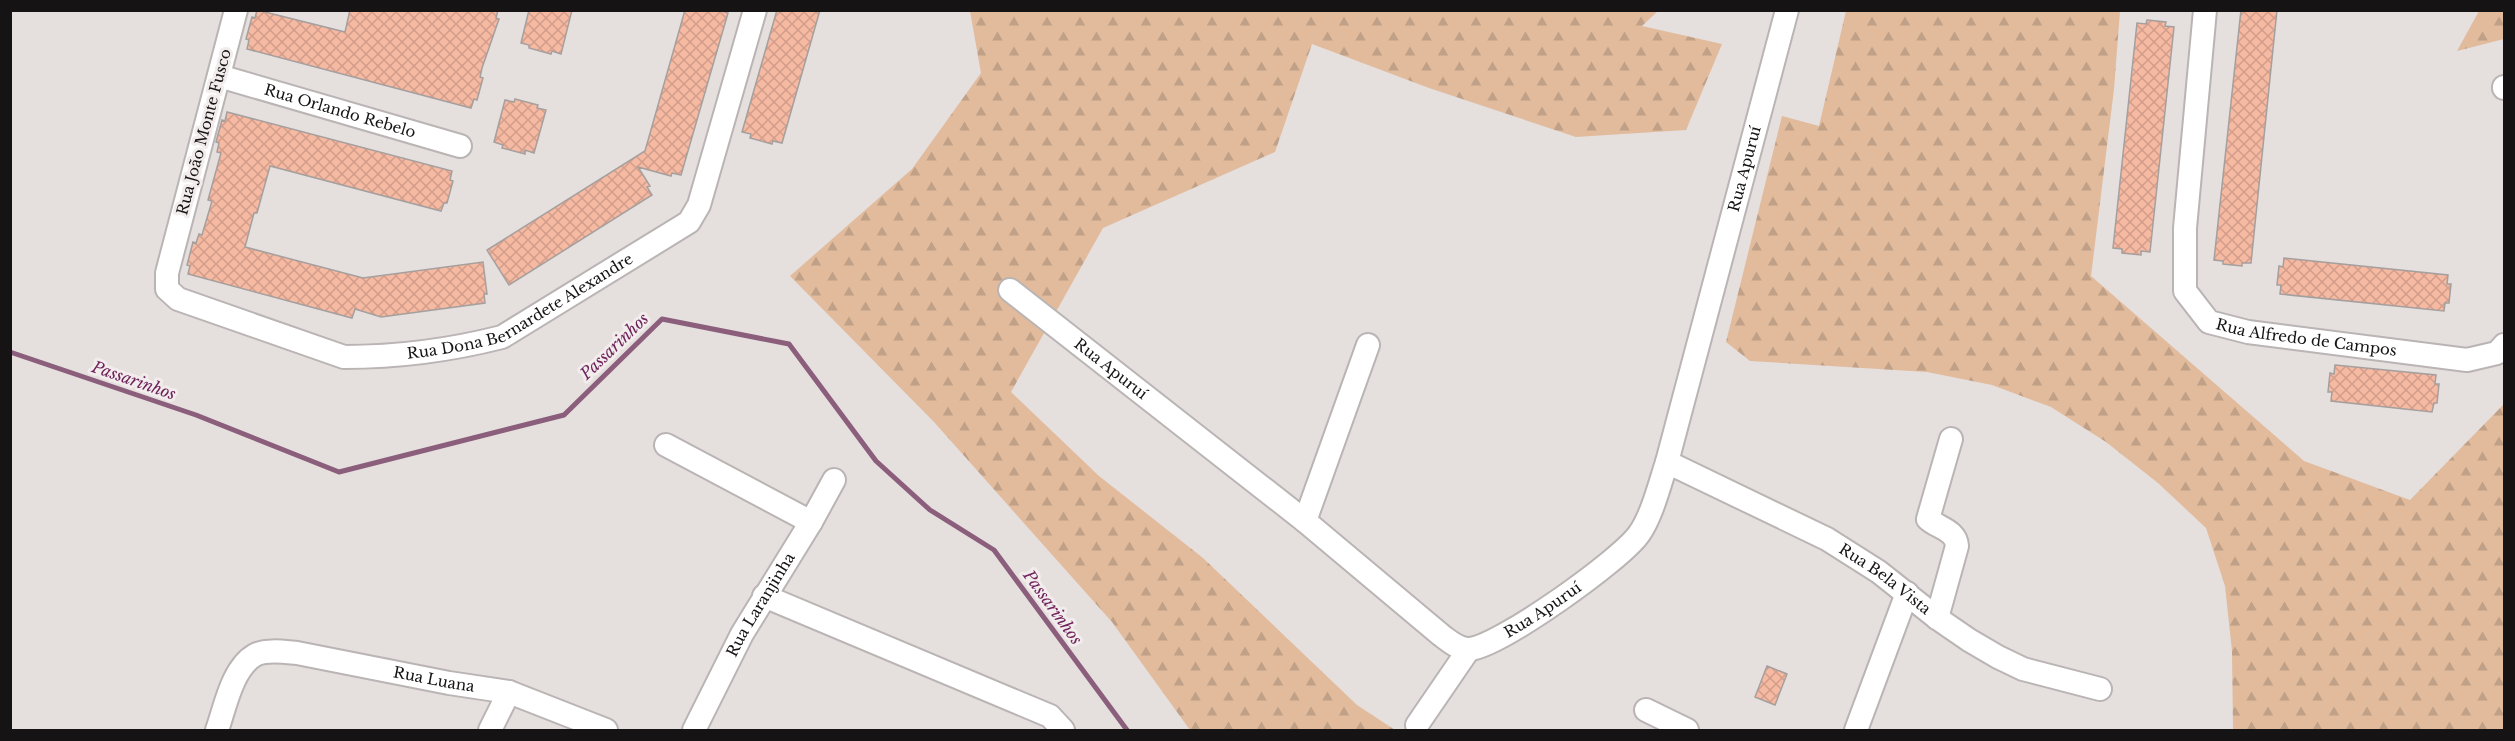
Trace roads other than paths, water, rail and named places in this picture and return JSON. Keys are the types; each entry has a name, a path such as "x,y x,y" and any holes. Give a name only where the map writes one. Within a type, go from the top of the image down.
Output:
{"street":[{"name":"Rua João Monte Fusco","path":"172,254 236,10"},
{"name":"Rua Dona Bernardete Alexandre","path":"172,254 167,273 167,289 178,299 344,357 368,357 470,345 502,337 689,222 699,206 756,10"},
{"name":"Rua Apuruí","path":"1010,290 1305,521 1441,635 1454,644 1469,649 1491,642 1514,630 1627,549 1641,533 1667,462 1787,10"},
{"name":"Rua Alfredo de Campos","path":"2205,10 2185,228 2185,291 2209,322 2248,332 2467,360 2497,352 2505,345"},
{"name":"Rua Orlando Rebelo","path":"219,76 460,146"},
{"path":"1305,521 1368,345"},
{"path":"1937,618 1957,539 1928,519 1951,440"},
{"path":"666,445 811,522"},
{"name":"Rua Bela Vista","path":"1667,462 1827,539 1879,572 1969,640 2023,669 2100,689"},
{"name":"Rua Laranjinha","path":"694,730 742,634 834,480"},
{"path":"1857,730 1907,593"},
{"path":"764,596 1050,716 1063,730"},
{"path":"1417,725 1469,649"},
{"name":"Rua Luana","path":"217,730 242,666 256,654 297,653 449,683 509,692 606,730"},
{"path":"490,730 509,692"},
{"path":"1646,710 1688,730"}],"waterway":[{"name":"Passarinhos","path":"10,352 196,415 339,472 564,415 662,319 789,344 876,461 930,510 994,550 1127,730"}]}
